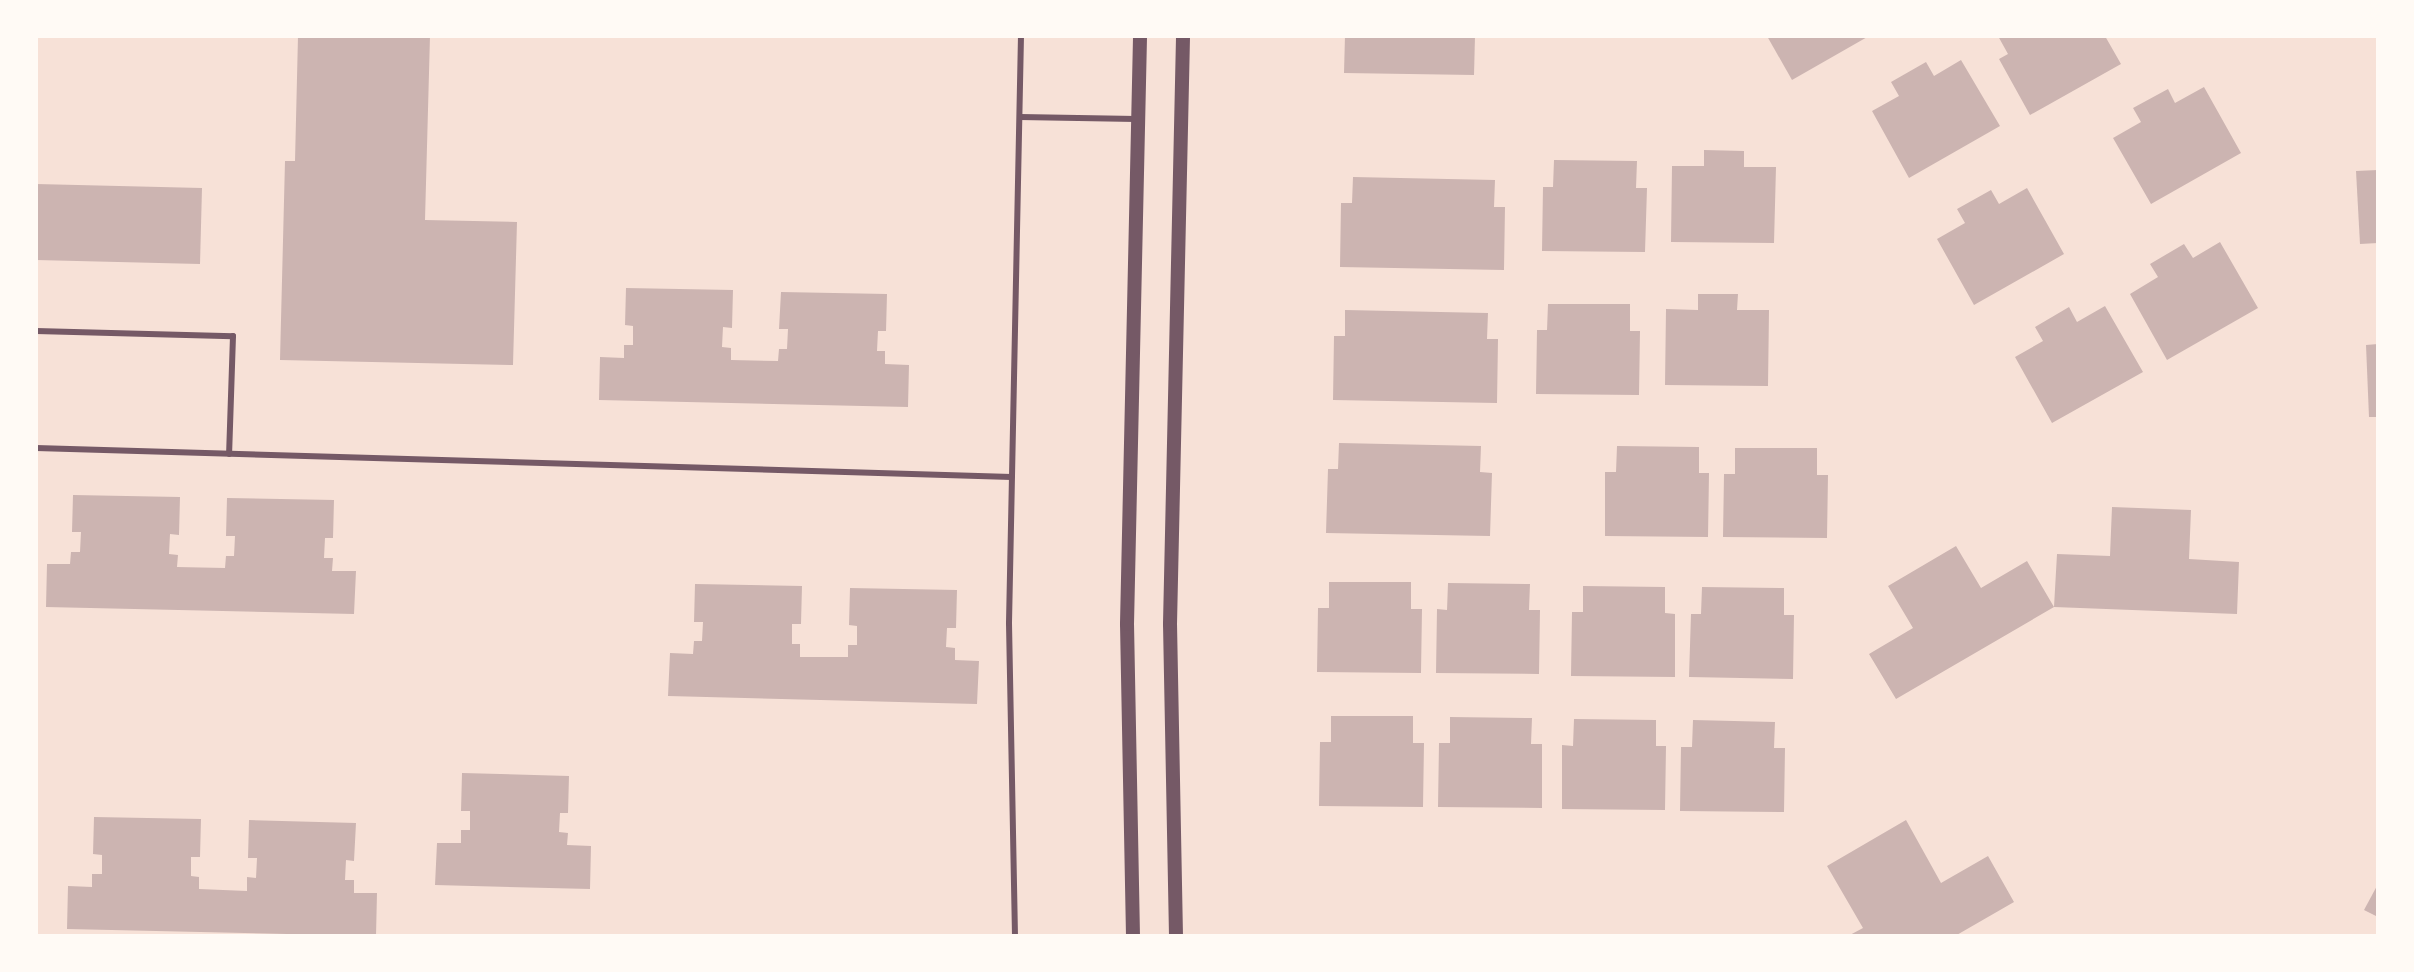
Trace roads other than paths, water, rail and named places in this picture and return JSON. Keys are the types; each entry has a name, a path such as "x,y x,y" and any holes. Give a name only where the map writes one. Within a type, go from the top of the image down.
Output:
{"street":[{"path":"1133,936 1127,624 1140,36"},
{"path":"1176,936 1170,624 1183,36"}],"lane":[{"path":"1015,936 1009,669 1021,36"},
{"path":"1020,117 1138,119"},
{"path":"36,331 233,336 229,454"},
{"path":"36,448 1012,477"}]}
